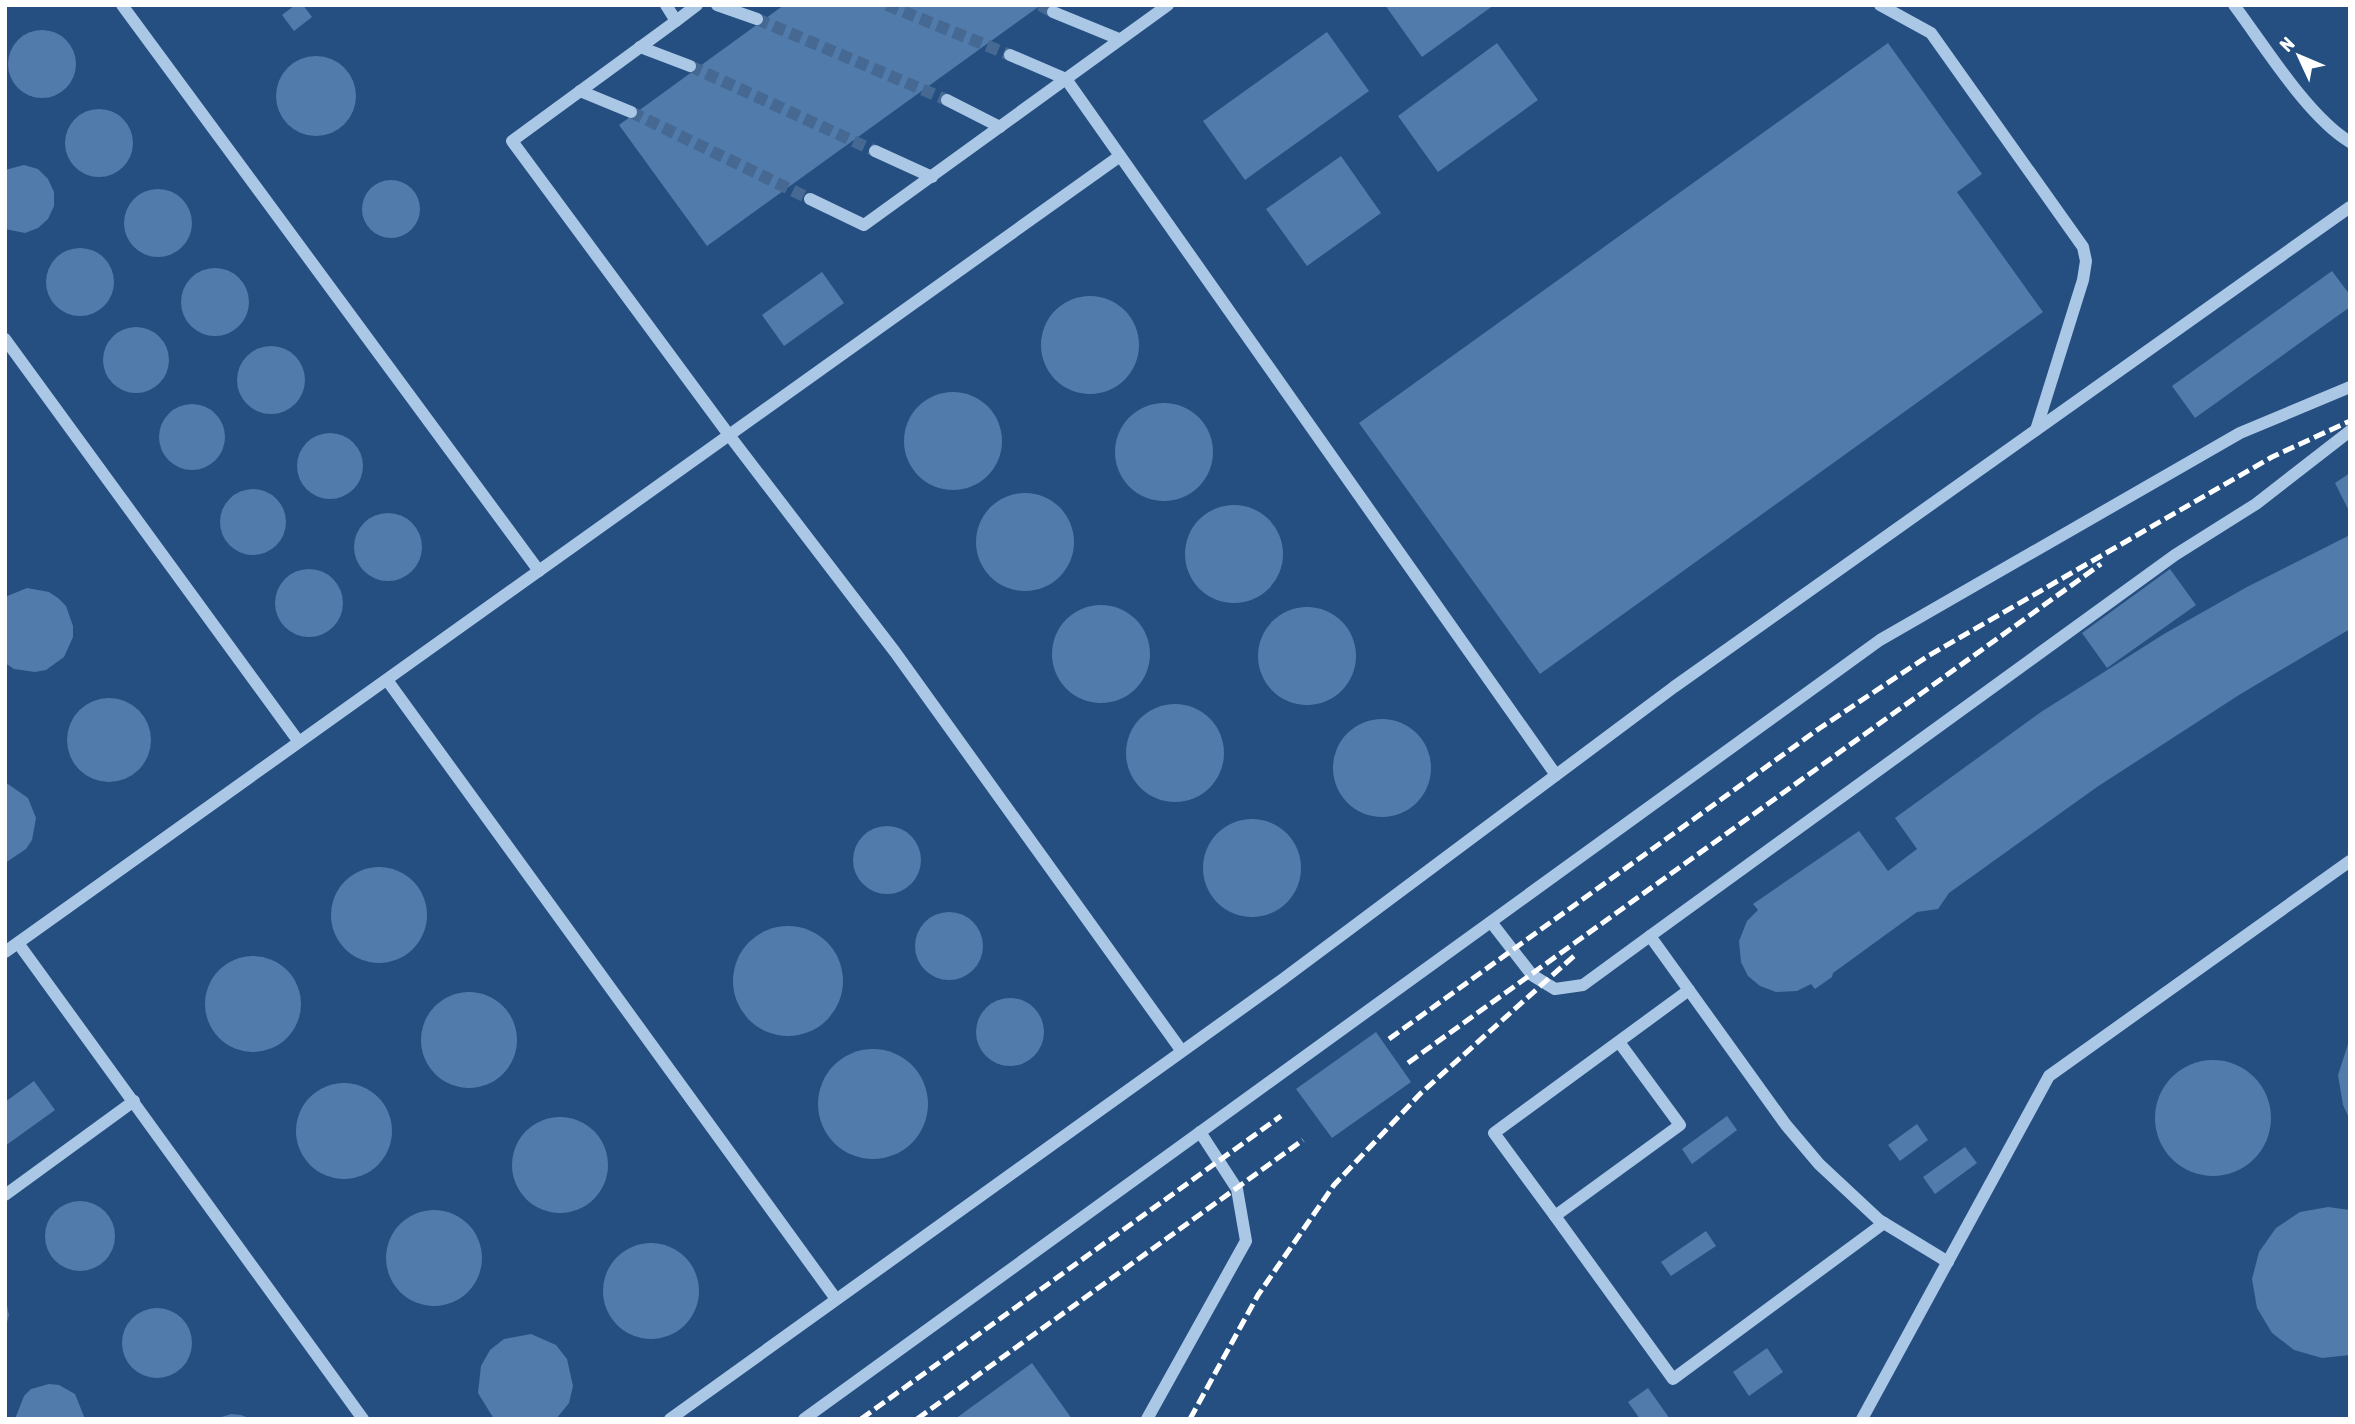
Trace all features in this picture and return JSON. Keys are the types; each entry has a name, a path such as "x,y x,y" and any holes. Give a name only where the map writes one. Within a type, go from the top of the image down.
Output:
{"lane":[{"path":"122,5 538,571"},
{"path":"666,5 676,21"},
{"path":"697,5 512,141 729,435 895,652 1181,1050"},
{"path":"717,5 757,19"},
{"path":"810,199 864,225 1168,5"},
{"path":"1880,5 1931,33 2083,247 2086,261 2083,279 2035,430"},
{"path":"2234,5 2305,99 2332,130 2350,142"},
{"path":"1053,12 1119,39"},
{"path":"640,47 690,66"},
{"path":"1010,55 1066,79 1556,775"},
{"path":"580,91 631,112"},
{"path":"947,100 1000,127"},
{"path":"875,151 932,177"},
{"path":"5,952 1120,156"},
{"path":"670,1419 1294,971 1674,687 2350,207"},
{"path":"5,339 299,743"},
{"path":"804,1419 1880,640 2240,433 2350,387"},
{"path":"1491,922 1532,975 1555,989 1583,985 2175,555 2256,504 2350,431"},
{"path":"387,680 836,1299"},
{"path":"1862,1419 2049,1076 2350,861"},
{"path":"1650,936 1786,1125 1845,1192 1884,1223 1948,1262"},
{"path":"18,943 363,1419"},
{"path":"1689,990 1494,1133 1674,1379 1884,1223"},
{"path":"1555,1216 1680,1125 1619,1042"},
{"path":"5,1195 134,1101"},
{"path":"1147,1419 1246,1241 1237,1189 1200,1132"}],"building":[{"path":"295,5 303,5 312,17 294,31 282,15"},
{"path":"784,5 1041,5 707,246 619,125"},
{"path":"1385,5 1494,5 1422,57"},
{"path":"42,30 55,33 66,40 73,51 76,64 73,77 66,88 55,95 42,98 29,95 18,88 11,77 8,64 11,51 18,40 29,33"},
{"path":"1327,32 1369,91 1245,180 1203,121"},
{"path":"1497,43 1538,100 1438,172 1398,116"},
{"path":"1888,43 1982,174 1957,192 2043,312 1540,674 1359,423"},
{"path":"316,56 331,59 344,68 353,81 356,96 353,111 344,124 331,133 316,136 301,133 288,124 279,111 276,96 279,81 288,68 301,59"},
{"path":"99,109 112,112 123,119 130,130 133,143 130,156 123,167 112,174 99,177 86,174 75,167 68,156 65,143 68,130 75,119 86,112"},
{"path":"1341,156 1381,213 1307,266 1266,209"},
{"path":"24,165 38,169 48,179 54,192 54,206 48,219 38,228 25,233 5,229 5,170"},
{"path":"391,180 407,185 415,193 420,209 415,225 407,233 391,238 375,233 367,225 362,209 367,193 375,185"},
{"path":"158,189 171,192 182,199 189,210 192,223 189,236 182,247 171,254 158,257 145,254 134,247 127,236 124,223 127,210 134,199 145,192"},
{"path":"80,248 93,251 104,258 111,269 114,282 111,295 104,306 93,313 80,316 67,313 56,306 49,295 46,282 49,269 56,258 67,251"},
{"path":"215,268 228,271 239,278 246,289 249,302 246,315 239,326 228,333 215,336 202,333 191,326 184,315 181,302 184,289 191,278 202,271"},
{"path":"2332,271 2350,295 2350,307 2195,418 2172,386"},
{"path":"822,272 844,303 784,346 762,315"},
{"path":"1090,296 1117,304 1131,318 1139,345 1131,372 1117,386 1090,394 1063,386 1049,372 1041,345 1049,318 1063,304"},
{"path":"129,327 143,327 155,332 164,341 169,360 167,373 160,384 143,393 129,393 117,388 108,379 103,367 103,353 108,341 117,332"},
{"path":"271,346 284,349 295,356 302,367 305,380 302,393 295,404 284,411 271,414 258,411 247,404 240,393 237,380 240,367 247,356 258,349"},
{"path":"953,392 980,400 994,414 1002,441 994,468 980,482 953,490 926,482 912,468 904,441 912,414 926,400"},
{"path":"1164,403 1183,407 1198,418 1209,433 1213,452 1209,471 1198,486 1183,497 1164,501 1145,497 1130,486 1119,471 1115,452 1119,433 1130,418 1145,407"},
{"path":"185,404 199,404 211,409 220,418 225,437 223,450 216,461 199,470 185,470 173,465 164,456 159,444 159,430 164,418 173,409"},
{"path":"323,433 337,433 349,438 358,447 363,466 361,479 354,490 337,499 323,499 311,494 302,485 297,473 297,459 302,447 311,438"},
{"path":"2350,473 2350,513 2335,483"},
{"path":"246,489 260,489 272,494 281,503 286,522 284,535 277,546 260,555 246,555 234,550 225,541 220,529 220,515 225,503 234,494"},
{"path":"1025,493 1052,501 1066,515 1074,542 1066,569 1052,583 1025,591 998,583 984,569 976,542 984,515 998,501"},
{"path":"1234,505 1253,509 1268,520 1279,535 1283,554 1279,573 1268,588 1253,599 1234,603 1215,599 1200,588 1189,573 1185,554 1189,535 1200,520 1215,509"},
{"path":"388,513 401,516 412,523 419,534 422,547 419,560 412,571 401,578 388,581 375,578 364,571 357,560 354,547 357,534 364,523 375,516"},
{"path":"2350,535 2350,629 2239,695 2097,787 1949,893 1938,909 1917,912 1815,989 1811,984 1797,991 1776,992 1760,986 1748,976 1741,962 1739,941 1747,921 1758,910 1753,904 1859,831 1888,871 1917,849 1895,818 2041,712 2164,634 2247,587"},
{"path":"309,569 322,572 333,579 340,590 343,603 340,616 333,627 322,634 309,637 296,634 285,627 278,616 275,603 278,590 285,579 296,572"},
{"path":"2170,569 2196,605 2107,668 2082,633"},
{"path":"27,588 49,592 58,598 66,606 73,626 73,637 64,657 46,670 35,672 14,669 5,663 5,597"},
{"path":"1101,605 1120,609 1135,620 1146,635 1150,654 1146,673 1135,688 1120,699 1101,703 1082,699 1067,688 1056,673 1052,654 1056,635 1067,620 1082,609"},
{"path":"1307,607 1326,611 1341,622 1352,637 1356,656 1352,675 1341,690 1326,701 1307,705 1288,701 1273,690 1262,675 1258,656 1262,637 1273,622 1288,611"},
{"path":"109,698 125,701 139,710 148,724 151,740 148,756 139,770 125,779 109,782 93,779 79,770 70,756 67,740 70,724 79,710 93,701"},
{"path":"1175,704 1194,708 1209,719 1220,734 1224,753 1220,772 1209,787 1194,798 1175,802 1156,798 1141,787 1130,772 1126,753 1130,734 1141,719 1156,708"},
{"path":"1382,719 1401,723 1416,734 1427,749 1431,768 1427,787 1416,802 1401,813 1382,817 1363,813 1348,802 1337,787 1333,768 1337,749 1348,734 1363,723"},
{"path":"5,782 28,798 36,818 32,840 26,849 5,863"},
{"path":"1252,819 1271,823 1286,834 1297,849 1301,868 1297,887 1286,902 1271,913 1252,917 1233,913 1218,902 1207,887 1203,868 1207,849 1218,834 1233,823"},
{"path":"894,826 915,841 921,853 919,873 911,884 894,894 880,894 863,884 855,873 853,853 863,836 874,828"},
{"path":"379,867 397,871 413,881 423,897 427,915 423,933 413,949 397,959 379,963 361,959 345,949 335,933 331,915 335,897 345,881 361,871"},
{"path":"956,912 977,927 983,939 981,959 973,970 956,980 942,980 925,970 917,959 915,939 925,922 936,914"},
{"path":"788,926 809,930 827,942 839,960 843,981 839,1002 827,1020 809,1032 788,1036 767,1032 749,1020 737,1002 733,981 737,960 749,942 767,930"},
{"path":"253,956 271,960 287,970 297,986 301,1004 297,1022 287,1038 271,1048 253,1052 235,1048 219,1038 209,1022 205,1004 209,986 219,970 235,960"},
{"path":"469,992 487,996 503,1006 513,1022 517,1040 513,1058 503,1074 487,1084 469,1088 451,1084 435,1074 425,1058 421,1040 425,1022 435,1006 451,996"},
{"path":"1017,998 1038,1013 1044,1025 1042,1045 1034,1056 1017,1066 1003,1066 986,1056 978,1045 976,1025 986,1008 997,1000"},
{"path":"1376,1032 1411,1082 1332,1138 1296,1089"},
{"path":"2350,1038 2350,1120 2343,1105 2338,1075"},
{"path":"873,1049 894,1053 912,1065 924,1083 928,1104 924,1125 912,1143 894,1155 873,1159 852,1155 834,1143 822,1125 818,1104 822,1083 834,1065 852,1053"},
{"path":"2213,1060 2235,1064 2254,1077 2267,1096 2271,1118 2267,1140 2254,1159 2235,1172 2213,1176 2191,1172 2172,1159 2159,1140 2155,1118 2159,1096 2172,1077 2191,1064"},
{"path":"34,1081 55,1110 5,1146 5,1102"},
{"path":"344,1083 362,1087 378,1097 388,1113 392,1131 388,1149 378,1165 362,1175 344,1179 326,1175 310,1165 300,1149 296,1131 300,1113 310,1097 326,1087"},
{"path":"1727,1116 1737,1130 1692,1164 1682,1149"},
{"path":"560,1117 578,1121 594,1131 604,1147 608,1165 604,1183 594,1199 578,1209 560,1213 542,1209 526,1199 516,1183 512,1165 516,1147 526,1131 542,1121"},
{"path":"1917,1124 1928,1140 1900,1161 1888,1145"},
{"path":"1965,1147 1977,1163 1935,1194 1923,1177"},
{"path":"80,1201 105,1211 115,1236 105,1261 80,1271 55,1261 45,1236 55,1211"},
{"path":"2328,1207 2350,1210 2350,1355 2322,1358 2294,1350 2272,1333 2257,1308 2252,1279 2259,1252 2276,1228 2300,1212"},
{"path":"434,1210 452,1214 468,1224 478,1240 482,1258 478,1276 468,1292 452,1302 434,1306 416,1302 400,1292 390,1276 386,1258 390,1240 400,1224 416,1214"},
{"path":"1706,1231 1716,1246 1671,1276 1661,1262"},
{"path":"651,1243 669,1247 685,1257 695,1273 699,1291 695,1309 685,1325 669,1335 651,1339 633,1335 617,1325 607,1309 603,1291 607,1273 617,1257 633,1247"},
{"path":"5,1297 9,1315 5,1329"},
{"path":"157,1308 182,1318 192,1343 182,1368 157,1378 132,1368 122,1343 132,1318"},
{"path":"531,1334 556,1345 567,1359 573,1386 569,1403 556,1419 494,1419 478,1393 481,1366 490,1350 504,1339"},
{"path":"1767,1348 1783,1372 1749,1396 1733,1372"},
{"path":"1032,1363 1072,1419 955,1419"},
{"path":"49,1384 59,1385 75,1394 85,1419 15,1419 24,1396 31,1389"},
{"path":"1648,1388 1670,1419 1640,1419 1628,1402"},
{"path":"231,1414 241,1415 251,1419 215,1419"}],"tunnel":[{"path":"887,5 1010,55"},
{"path":"1040,5 1053,12"},
{"path":"757,19 947,100"},
{"path":"690,66 875,151"},
{"path":"631,112 810,199"}],"railway":[{"path":"1389,1039 1820,728 1928,656 2272,457 2350,421"},
{"path":"1408,1063 2101,564"},
{"path":"1190,1419 1258,1295 1334,1185 1421,1093 1575,955"},
{"path":"861,1419 1281,1116"},
{"path":"917,1419 1303,1140"}]}
